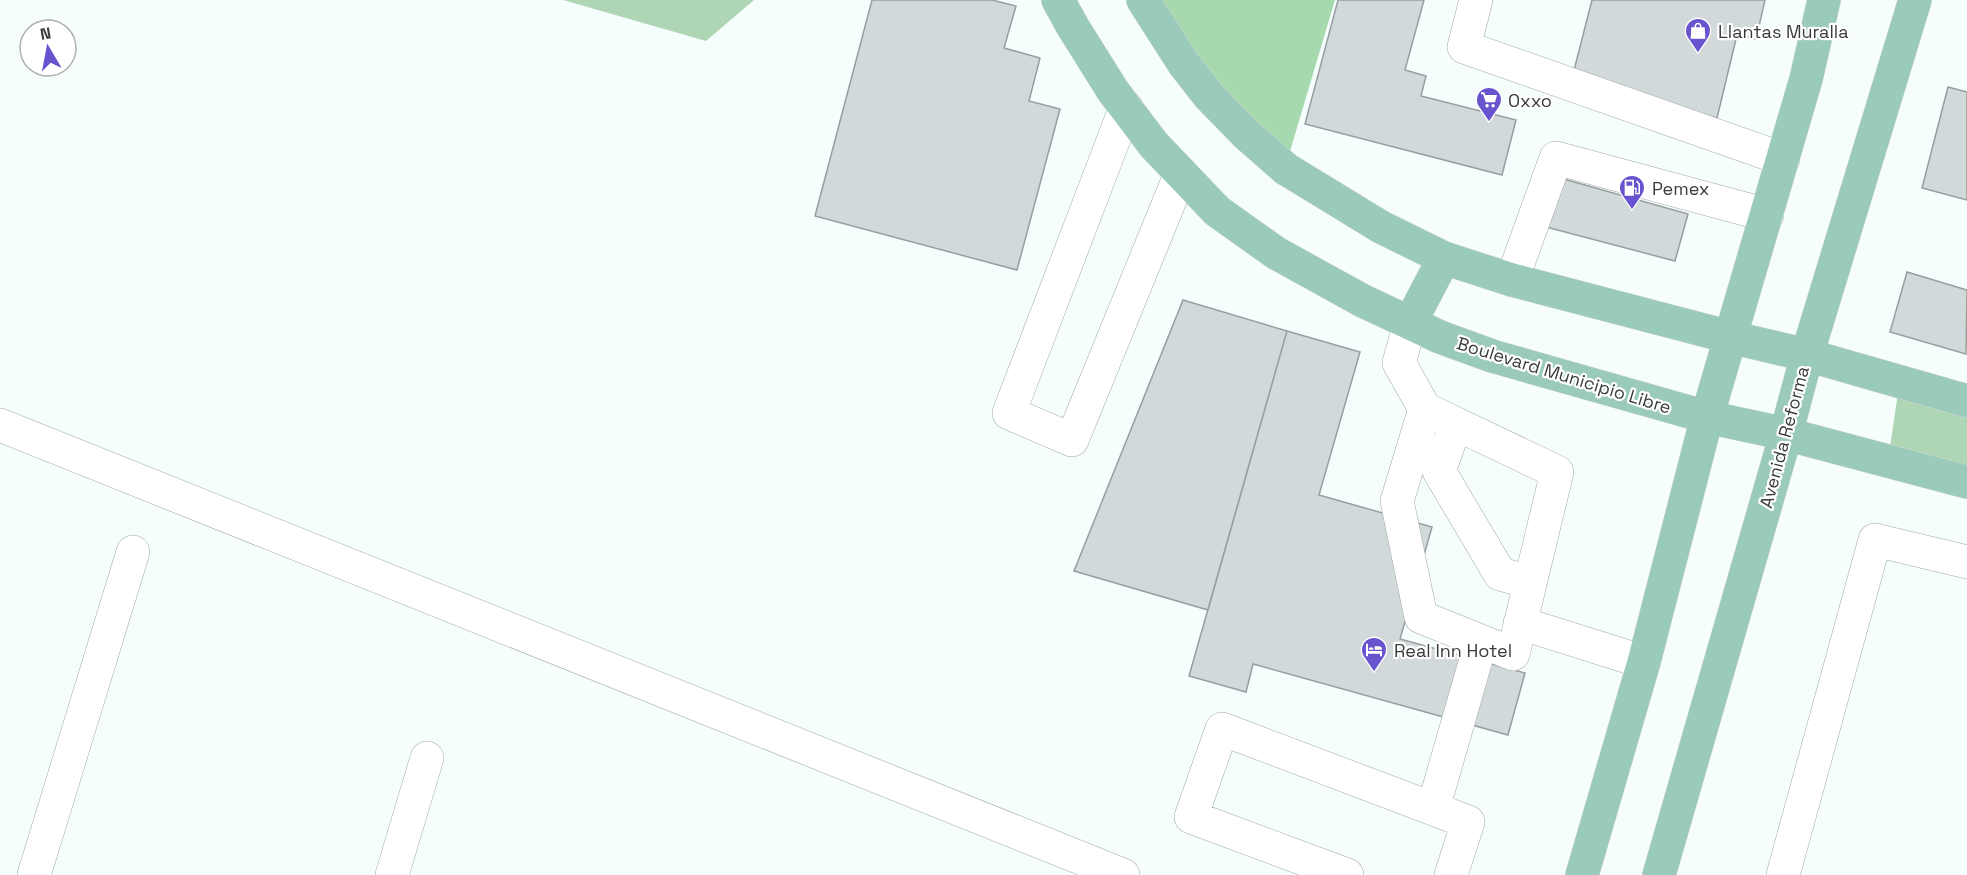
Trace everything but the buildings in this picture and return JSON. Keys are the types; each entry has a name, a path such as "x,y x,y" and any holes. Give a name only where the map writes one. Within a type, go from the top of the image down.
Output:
{"main road":[{"name":"Boulevard Municipio Libre","path":"1058,0 1072,27 1126,107 1155,145 1218,211 1276,253 1363,301 1440,337 1492,356 1707,417 1967,482"},
{"path":"1143,0 1173,47 1209,96 1246,134 1286,169 1362,216 1444,258 1512,280 1807,355 1967,401"},
{"path":"1582,875 1644,662 1707,417 1806,79 1824,0"},
{"name":"Avenida Reforma","path":"1659,875 1807,355 1915,0"},
{"path":"1410,323 1444,258"}],"street":[{"path":"1476,0 1464,47 1783,159"},
{"path":"1126,107 1009,413 1072,440 1181,173"},
{"path":"1512,280 1556,158 1767,215"},
{"path":"1410,323 1399,363 1425,409 1557,472 1513,654 1421,617 1397,501 1425,409"},
{"path":"1456,424 1439,471 1500,574 1530,582"},
{"path":"0,425 1123,875"},
{"path":"1784,875 1875,540 1967,562"},
{"path":"34,875 134,552"},
{"path":"1520,623 1644,662"},
{"path":"1433,809 1481,642"},
{"path":"1347,875 1191,817 1222,729 1468,822 1451,875"},
{"path":"392,875 427,758"}],"green space":[{"path":"563,0 754,0 706,41"},
{"path":"1152,0 1335,0 1288,158 1243,121"},
{"path":"1898,393 1967,412 1967,468 1890,447"}],"place":[{"name":"Llantas Muralla","path":"1698,54"},
{"name":"Oxxo","path":"1489,123"},
{"name":"Pemex","path":"1632,211"},
{"name":"Real Inn Hotel","path":"1374,673"}]}
